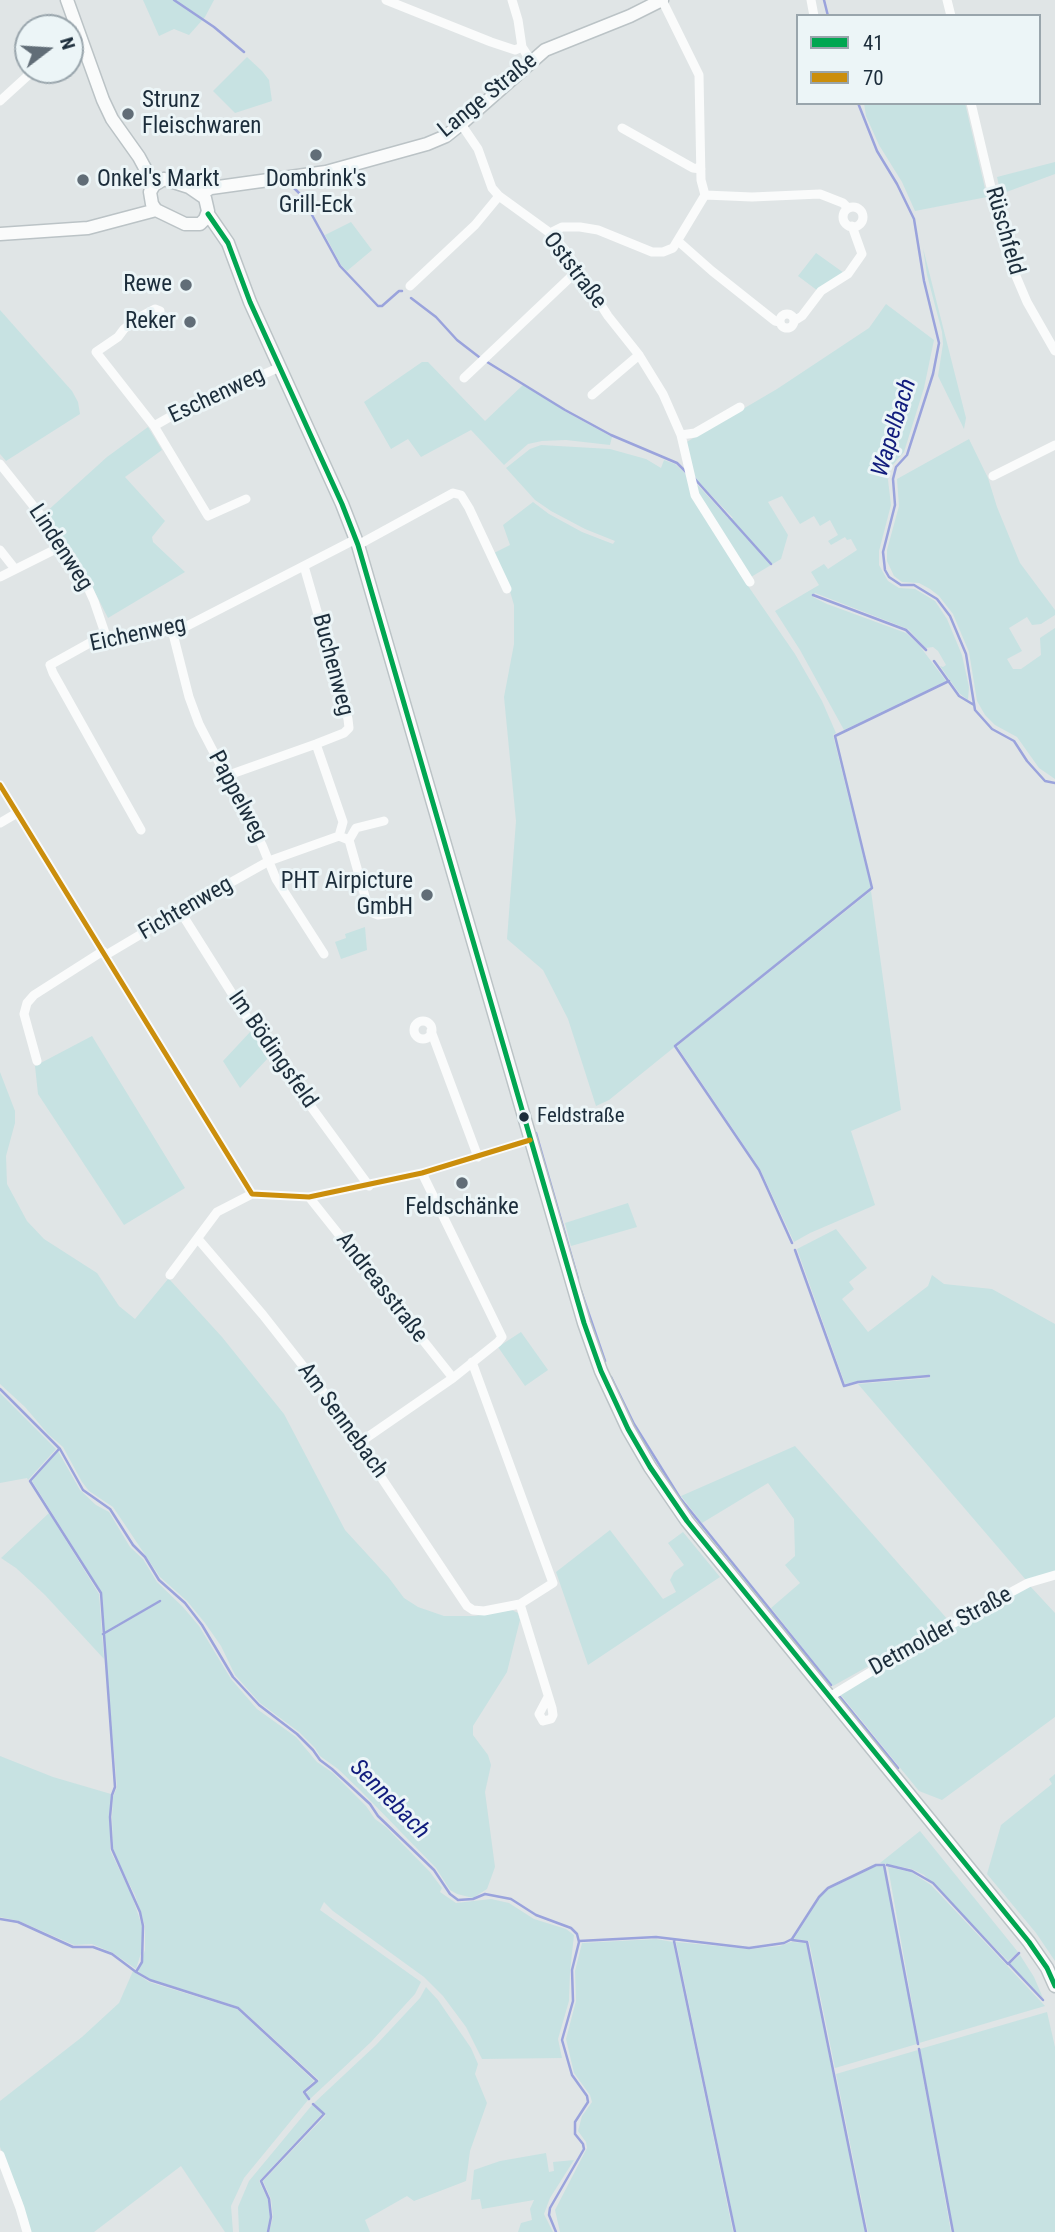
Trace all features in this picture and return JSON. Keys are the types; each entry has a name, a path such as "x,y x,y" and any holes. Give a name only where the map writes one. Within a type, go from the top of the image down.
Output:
{"main road":[{"name":"Lange Straße","path":"204,209 225,186 326,172 398,153 446,136 531,61 552,47 630,16 662,0"},
{"path":"84,59 112,119 139,157 157,171 159,182"},
{"path":"204,209 185,223 153,204 150,192 159,182 174,180 204,209 225,238 357,542 584,1323 601,1371 628,1429 687,1521 1029,1942 1047,1968 1055,1986"},
{"path":"0,234 88,228 153,204"}],"street":[{"path":"386,0 491,42 515,50 522,47"},
{"path":"512,0 519,20 522,47 531,61"},
{"path":"550,233 562,228 598,230 652,252 663,252 673,248 705,195 701,169 698,75 662,0"},
{"path":"0,101 19,84"},
{"name":"Rüschfeld","path":"971,105 1007,255 1027,302 1055,351"},
{"name":"Oststraße","path":"461,124 478,149 489,182 499,196 550,233 639,355 663,394 681,435 691,481 701,508 751,582"},
{"path":"622,128 693,169 701,169"},
{"path":"705,195 752,197 820,194 843,203 848,208 857,208 862,214 860,223 852,226 847,224 843,219 848,208"},
{"path":"410,286 475,226 499,196"},
{"path":"678,241 782,326 789,328 821,291 848,274 862,254 852,226"},
{"path":"464,378 578,270"},
{"name":"Eschenweg","path":"146,315 138,318 118,337 96,352 154,426 208,516 246,499"},
{"path":"592,395 639,355"},
{"name":"Eschenweg","path":"154,426 280,367"},
{"path":"681,435 695,433 740,407"},
{"path":"993,476 1055,445"},
{"name":"Lindenweg","path":"0,464 83,578 107,639"},
{"name":"Eichenweg","path":"141,830 50,665 88,643 172,631 204,619 304,566 453,493 461,495 469,508 507,589"},
{"path":"0,577 62,546"},
{"path":"0,550 15,569"},
{"name":"Buchenweg","path":"226,776 316,744 344,733 349,728 304,566"},
{"name":"Pappelweg","path":"172,631 199,724 270,861 276,879 324,954"},
{"name":"Buchenweg","path":"316,744 368,907 378,915 410,911"},
{"path":"0,785 252,1194"},
{"path":"0,823 17,813"},
{"name":"Fichtenweg","path":"37,1061 24,1014 27,1003 34,995 270,861 344,838 356,828 384,821"},
{"name":"Im Bödingsfeld","path":"180,911 255,1030 369,1185"},
{"path":"431,1031 478,1157"},
{"path":"170,1275 217,1212 252,1194 309,1197 422,1174 530,1140"},
{"path":"359,1443 453,1378 502,1337 422,1174"},
{"name":"Andreasstraße","path":"309,1197 453,1378"},
{"name":"Am Sennebach","path":"198,1239 330,1399 467,1606 473,1610 484,1611 520,1604 553,1583 472,1362"},
{"name":"Detmolder Straße","path":"831,1696 928,1637 1028,1583 1055,1575"},
{"path":"520,1604 548,1697"},
{"path":"0,2155 27,2232"}],"shaded area":[{"path":"143,0 214,0 205,17 189,35 174,29 159,36"},
{"path":"247,57 269,80 272,101 235,113 213,91"},
{"path":"864,105 965,105 987,197 915,211 866,116"},
{"path":"1055,162 1055,174 1001,194 997,177"},
{"path":"351,222 372,250 347,271 325,235"},
{"path":"923,248 966,418 964,429 938,376 942,332"},
{"path":"816,253 844,273 818,291 798,276"},
{"path":"886,304 934,340 924,388 904,452 891,467 888,480 891,505 879,551 879,565 888,581 899,588 915,589 935,601 947,619 962,655 969,687 968,700 959,693 940,666 946,665 938,651 933,647 926,648 908,629 815,593 813,597 827,604 906,633 919,645 946,681 844,730 775,611 819,585 811,572 824,564 828,569 857,550 851,539 847,540 845,537 831,545 828,541 838,535 830,520 820,526 814,516 800,524 782,496 768,502 788,535 781,559 751,577 704,506 694,481 728,518 733,518 694,477 685,443 777,389 869,328"},
{"path":"0,310 72,391 80,414 6,461 0,454"},
{"path":"422,362 428,362 485,421 524,384 566,412 612,437 610,445 566,440 542,441 528,444 504,465 471,430 421,457 408,439 391,449 364,402"},
{"path":"148,427 162,450 125,477 165,521 152,537 153,542 185,572 108,618 76,555 45,513 107,457"},
{"path":"969,439 988,478 1020,563 1055,610 1055,615 1041,624 1032,625 1027,617 1009,628 1022,651 1007,659 1013,669 1021,669 1041,655 1040,638 1055,628 1055,779 1039,768 1017,737 995,725 985,715 977,701 969,652 953,614 930,589 919,583 902,582 894,576 887,561 887,550 899,506 897,479"},
{"path":"541,445 610,449 646,459 661,468 664,460 675,464 687,475 693,499 795,654 822,701 836,733 833,735 871,888 609,1100 596,1106 568,1019 543,970 507,939 516,821 504,697 514,644 514,605 506,578 494,553 510,545 503,525 533,502 582,532 613,544 615,541 551,511 535,500 506,468 530,449"},
{"path":"871,891 901,1110 851,1131 875,1205 794,1242 760,1169 677,1046"},
{"path":"365,927 367,950 341,959 335,942 346,938 345,934"},
{"path":"251,1031 269,1057 240,1088 223,1061"},
{"path":"92,1036 185,1188 124,1225 38,1094 35,1066"},
{"path":"0,1072 15,1111 15,1123 6,1156 7,1184 27,1221 44,1239 97,1273 119,1306 135,1319 168,1279 170,1280 222,1337 284,1414 345,1530 404,1598 418,1607 444,1616 475,1616 512,1610 518,1613 520,1620 507,1672 473,1726 473,1735 488,1755 491,1765 485,1792 495,1867 487,1889 473,1898 450,1890 436,1868 360,1790 320,1756 299,1732 260,1703 235,1675 221,1646 205,1623 187,1601 160,1577 113,1507 89,1491 63,1447 0,1384"},
{"path":"628,1203 637,1227 571,1246 565,1223"},
{"path":"836,1229 867,1268 849,1282 854,1289 842,1299 868,1332 928,1286 932,1275 944,1284 992,1289 1055,1324 1055,1571 1026,1580 858,1384 929,1378 929,1375 845,1384 797,1249"},
{"path":"521,1332 548,1370 525,1386 498,1347"},
{"path":"0,1393 56,1449 28,1480 0,1483"},
{"path":"795,1446 949,1621 833,1686 771,1608 800,1583 785,1565 795,1556 794,1519 768,1483 702,1523 681,1496"},
{"path":"58,1451 80,1490 96,1505 109,1512 130,1547 143,1559 157,1582 199,1626 231,1679 257,1709 296,1737 317,1762 333,1773 366,1806 375,1819 430,1872 442,1888 440,1892 456,1903 491,1899 509,1903 534,1919 566,1929 574,1935 569,2001 558,2039 562,2058 482,2059 466,2027 443,1996 424,1977 324,1902 320,1910 421,1982 415,1994 371,2042 310,2099 306,2093 319,2080 239,2007 150,1979 138,1972 145,1950 145,1926 135,1895 113,1848 113,1797 117,1787 104,1635 161,1601 104,1633 102,1593 32,1481"},
{"path":"49,1513 99,1594 104,1659 45,1595 1,1558"},
{"path":"610,1530 663,1599 676,1592 670,1580 674,1572 684,1565 668,1543 683,1532 720,1577 588,1665 556,1572"},
{"path":"1030,1586 1055,1613 1055,1717 942,1800 919,1791 840,1694 953,1627"},
{"path":"0,1756 53,1777 111,1794 110,1850 132,1896 142,1926 142,1950 136,1969 113,1953 92,1944 74,1945 19,1921 0,1917"},
{"path":"1055,1774 1055,1961 1036,1933 987,1874 1001,1825 1052,1784 1049,1779"},
{"path":"920,1831 1018,1952 1008,1961 924,1875 912,1869 880,1863"},
{"path":"876,1866 885,1867 917,2044 835,2068 809,1941 794,1939 820,1897 829,1889"},
{"path":"888,1867 911,1872 931,1885 1045,2006 919,2043"},
{"path":"656,1939 673,1942 733,2232 560,2232 555,2210 587,2148 578,2131 582,2116 592,2102 574,2073 566,2039 576,2001 575,1971 582,1943"},
{"path":"676,1942 749,1949 780,1946 791,1942 806,1943 865,2232 736,2232"},
{"path":"1020,1955 1034,1977 1043,1998 1010,1964"},
{"path":"133,1971 149,1982 237,2009 314,2081 302,2092 308,2100 244,2178 231,2206 233,2232 225,2232 181,2166 94,2232 30,2232 22,2201 0,2147 0,2101 82,2037 119,2003"},
{"path":"426,1987 471,2048 478,2064 475,2074 487,2103 470,2151 466,2181 414,2201 407,2196 365,2220 370,2232 269,2232 273,2217 271,2199 263,2181 326,2115 314,2103 376,2045 420,1998"},
{"path":"1047,2012 1055,2047 1055,2232 954,2232 920,2049"},
{"path":"918,2050 951,2232 868,2232 836,2074"},
{"path":"312,2105 322,2114 259,2181 268,2200 270,2217 267,2232 239,2232 238,2207 249,2181"},
{"path":"546,2153 549,2172 554,2171 553,2162 574,2160 550,2198 544,2214 553,2232 518,2232 521,2223 532,2220 530,2209 534,2200 482,2209 480,2199 471,2200 474,2170 500,2161"}],"waterway":[{"path":"174,0 214,27 244,52"},
{"name":"Wapelbach","path":"824,0 828,14"},
{"name":"Wapelbach","path":"859,105 877,151 914,219 924,281 939,343 933,374 907,455 896,467 893,479 895,505 883,552 885,570 889,577 901,585 914,585 937,599 950,616 966,654 975,710 992,729 1014,741 1045,781 1055,783"},
{"path":"292,186 301,195 340,266 378,306 382,306 402,291"},
{"path":"411,298 479,357 565,410 611,435 677,463 686,472"},
{"path":"694,478 771,564"},
{"path":"813,595 906,630 926,650"},
{"path":"934,661 959,696 974,705"},
{"path":"792,1243 759,1170 675,1046 872,888 835,736 949,681"},
{"path":"536,1133 578,1279"},
{"path":"795,1250 844,1386 858,1382 929,1376"},
{"path":"581,1291 605,1361"},
{"path":"611,1377 634,1424 680,1498 831,1685"},
{"name":"Sennebach","path":"0,1389 60,1449 83,1490 110,1509 159,1580 185,1603 202,1625 233,1677 259,1705 297,1734 320,1760 370,1804 378,1816 434,1870 450,1894 458,1900 473,1899 485,1894 511,1899 536,1915 571,1928 577,1934 579,1942 572,1970 573,2001 562,2040 572,2075 587,2096 588,2102 575,2122 575,2134 584,2149 550,2208 549,2215 556,2232"},
{"path":"0,1919 18,1922 73,1947 93,1947 112,1954 136,1972 142,1962 143,1926 140,1912 112,1849 110,1817 115,1787 101,1593 30,1481 59,1449"},
{"path":"103,1634 160,1601"},
{"path":"840,1697 898,1768"},
{"path":"579,1941 656,1937 749,1948 784,1943 792,1939 819,1897 828,1888 876,1865 884,1865 918,2044"},
{"path":"887,1865 912,1871 933,1883 1008,1964 1019,1953"},
{"path":"792,1940 807,1942 866,2232"},
{"path":"674,1941 735,2232"},
{"path":"1009,1964 1043,2000"},
{"path":"136,1972 150,1980 238,2008 317,2081 304,2092 309,2099"},
{"path":"919,2049 953,2232"},
{"path":"268,2232 271,2217 269,2199 261,2181 324,2114 313,2104"}],"transit line":[{"name":"41","path":"208,214 228,243 250,302 358,545 584,1323 601,1371 628,1429 687,1521 1029,1942 1047,1968 1055,1986"},
{"name":"70","path":"0,785 252,1194 309,1197 422,1173 530,1140"}],"place":[{"name":"Strunz Fleischwaren","path":"128,114"},
{"name":"Dombrink's Grill-Eck","path":"316,155"},
{"name":"Onkel's Markt","path":"83,180"},
{"name":"Rewe","path":"186,285"},
{"name":"Reker","path":"190,322"},
{"name":"PHT Airpicture GmbH","path":"427,895"},
{"name":"Feldstraße","path":"524,1117"},
{"name":"Feldschänke","path":"462,1183"}]}
